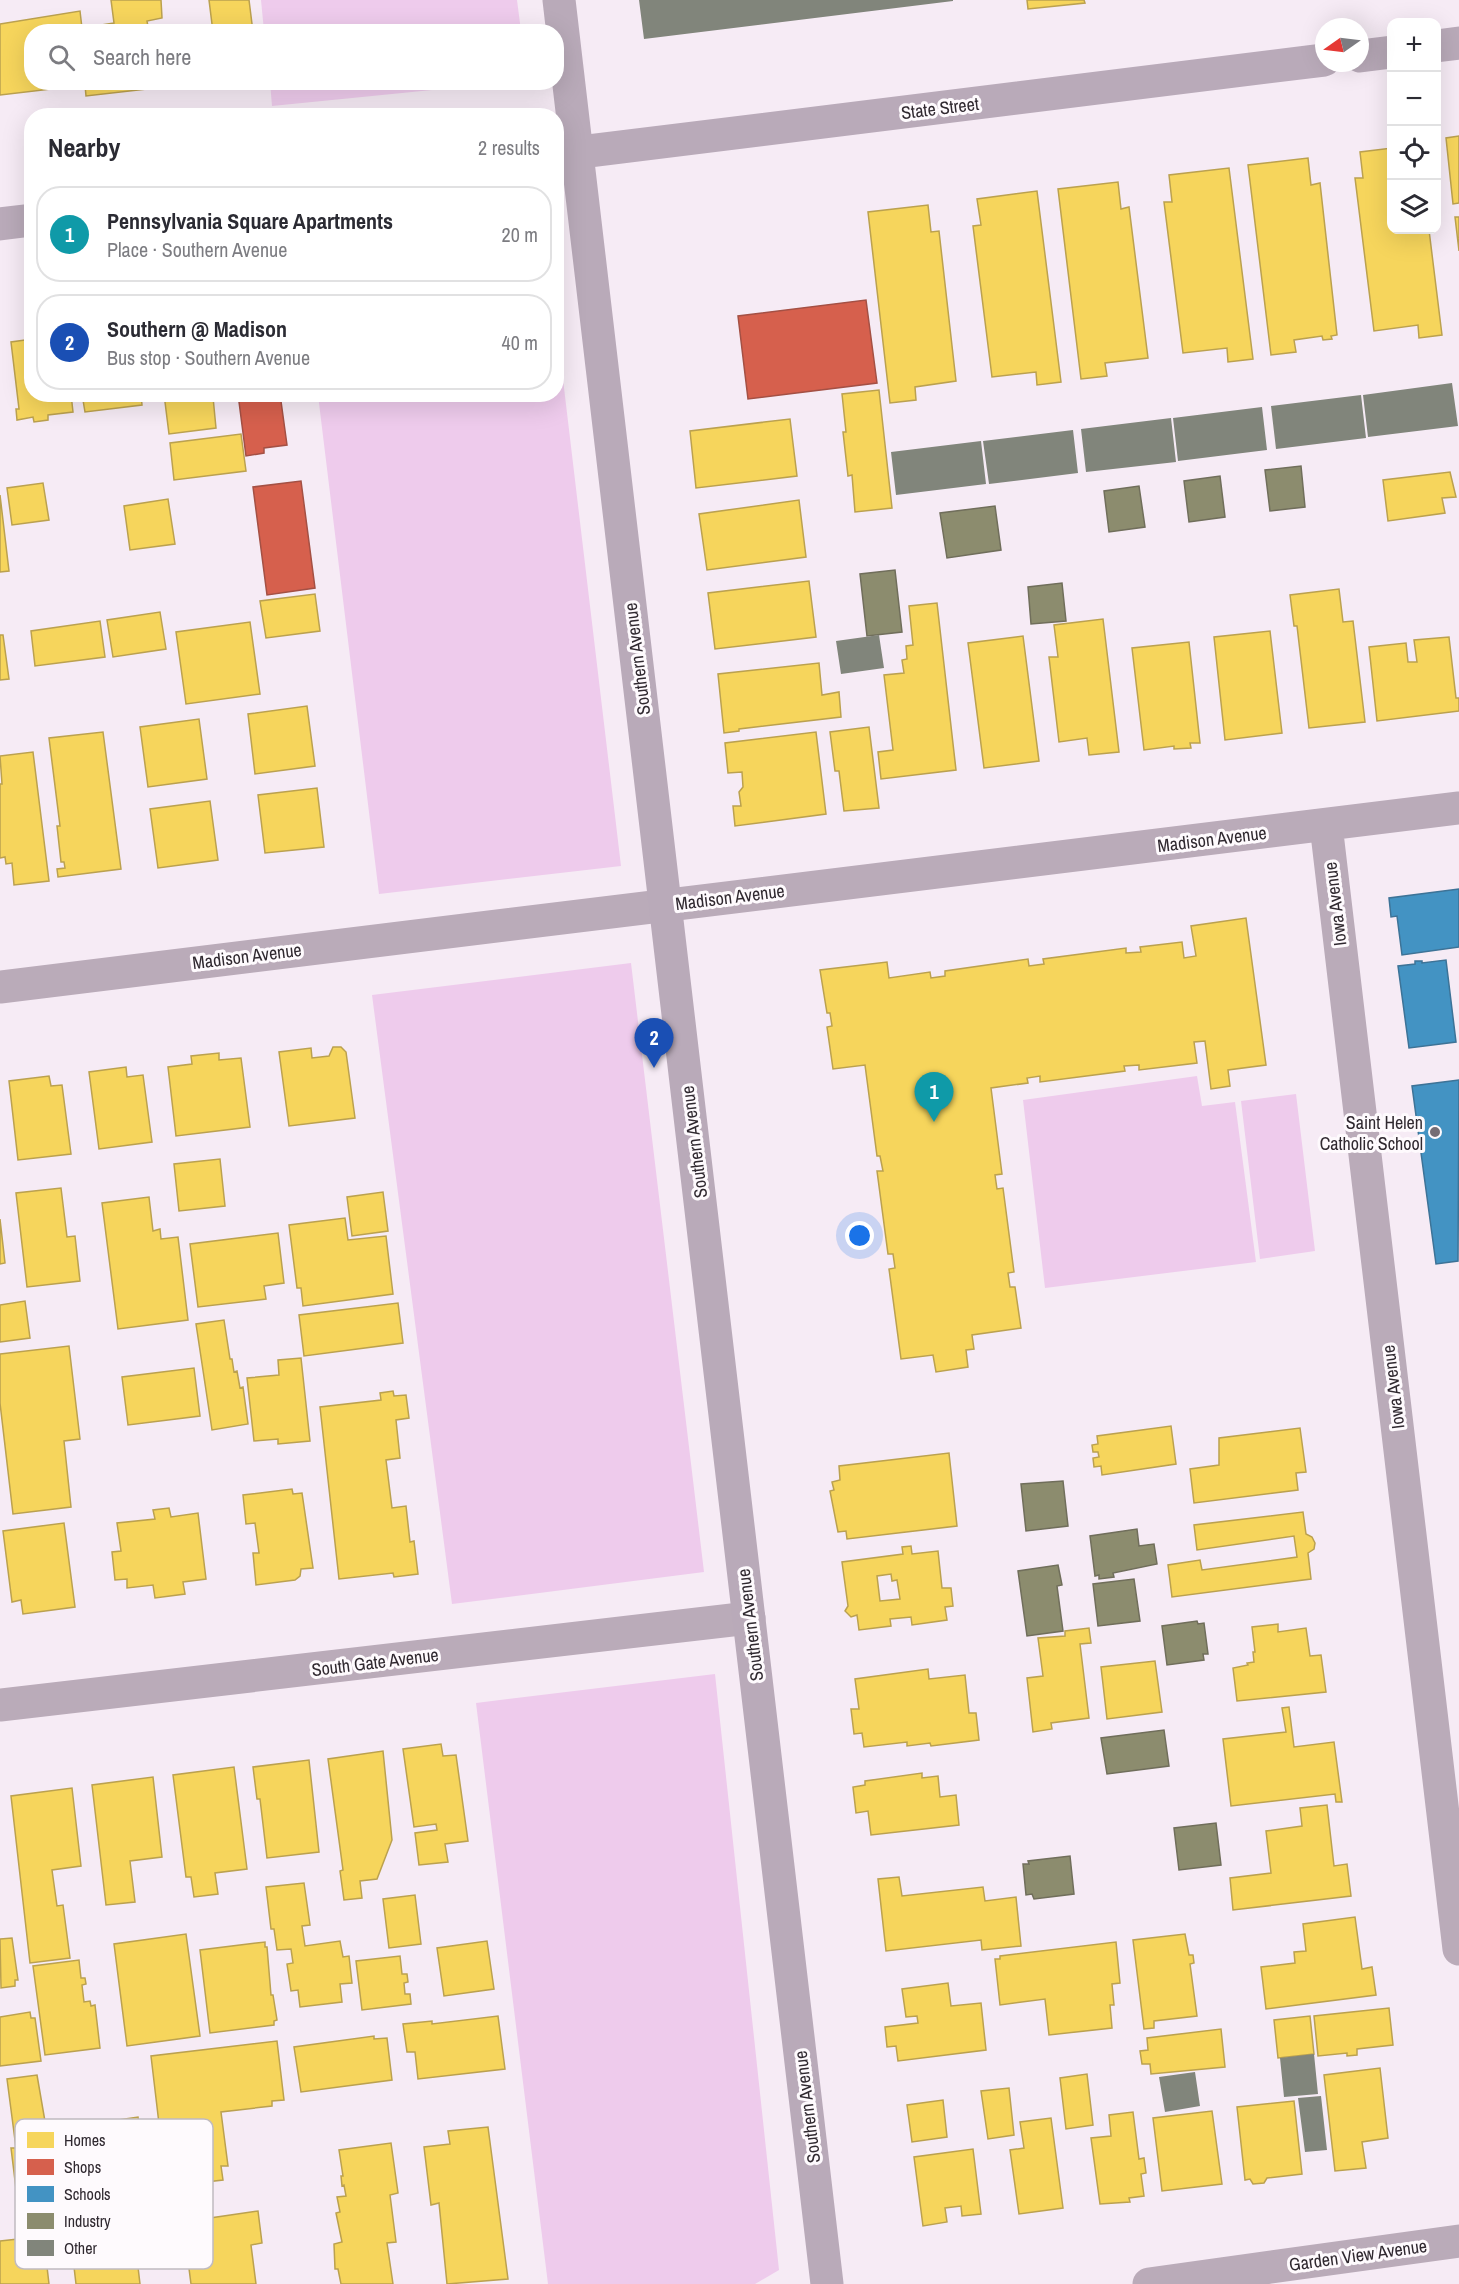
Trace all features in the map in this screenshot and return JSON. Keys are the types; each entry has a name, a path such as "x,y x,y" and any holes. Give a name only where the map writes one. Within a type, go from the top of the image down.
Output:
{"street":[{"name":"Southern Avenue","path":"559,0 560,24"},
{"path":"1441,45 1459,43"},
{"path":"1369,55 1387,53"},
{"name":"State Street","path":"567,154 1315,61"},
{"name":"Southern Avenue","path":"564,90 567,154 666,905 828,2284"},
{"path":"0,224 24,221"},
{"name":"Madison Avenue","path":"0,987 1459,808"},
{"name":"Iowa Avenue","path":"1326,825 1459,1949"},
{"name":"South Gate Avenue","path":"0,1705 749,1618"},
{"name":"Garden View Avenue","path":"1149,2284 1459,2241"}],"shaded area":[{"path":"261,0 517,0 520,24 263,24"},
{"path":"271,90 432,90 272,106"},
{"path":"564,388 621,866 379,894 319,402 564,402"},
{"path":"631,963 704,1572 452,1604 372,995"},
{"path":"1197,1076 1202,1106 1235,1102 1256,1262 1045,1288 1023,1100"},
{"path":"1296,1094 1315,1251 1260,1259 1241,1101"},
{"path":"715,1674 779,2270 755,2284 548,2284 476,1703"}],"building: Homes":[{"path":"111,0 161,0 162,18 147,21 148,24 108,24 114,23"},
{"path":"209,0 249,0 252,24 212,24"},
{"path":"1027,0 1084,0 1085,3 1028,9"},
{"path":"80,11 82,24 24,24 24,90 42,90 0,95 0,24"},
{"path":"85,90 138,90 86,96"},
{"path":"1459,136 1459,203 1453,204 1446,138"},
{"path":"1387,149 1387,234 1429,234 1442,335 1419,338 1418,325 1374,331 1355,178 1363,178 1360,152"},
{"path":"1308,158 1311,185 1320,183 1337,335 1331,336 1332,339 1323,340 1322,336 1294,340 1296,352 1271,355 1248,165"},
{"path":"1229,168 1253,359 1228,362 1227,348 1183,353 1164,202 1172,202 1169,175"},
{"path":"1118,182 1121,209 1129,207 1148,358 1105,363 1107,376 1081,379 1058,189"},
{"path":"1037,191 1061,382 1037,385 1036,372 992,377 973,226 981,225 977,199"},
{"path":"928,205 931,232 939,231 956,381 915,387 916,400 890,403 868,212"},
{"path":"1455,217 1459,217 1459,251"},
{"path":"24,340 24,402 72,402 73,412 48,415 48,420 34,422 33,417 17,420 16,409 19,409 11,342"},
{"path":"879,390 892,508 855,512 852,475 848,476 843,432 846,432 842,394"},
{"path":"83,402 142,402 142,405 85,412"},
{"path":"165,402 213,402 216,428 169,434"},
{"path":"790,419 797,476 696,488 690,431"},
{"path":"241,434 246,471 174,480 170,443"},
{"path":"1450,472 1456,497 1442,498 1445,513 1388,521 1383,480"},
{"path":"43,483 49,520 12,525 7,488"},
{"path":"0,495 9,571 0,572"},
{"path":"168,499 175,544 130,550 124,506"},
{"path":"799,500 806,557 707,570 699,514"},
{"path":"809,581 816,637 715,649 708,593"},
{"path":"1339,589 1343,622 1353,621 1365,722 1309,728 1297,626 1294,626 1290,595"},
{"path":"315,594 320,631 266,638 260,601"},
{"path":"937,603 956,770 881,779 878,752 893,750 884,675 904,673 902,660 907,659 906,646 913,645 909,606"},
{"path":"160,612 166,649 113,657 107,620"},
{"path":"1103,619 1119,752 1089,755 1087,738 1059,742 1049,657 1058,657 1054,625"},
{"path":"100,621 105,657 35,666 31,631"},
{"path":"250,622 260,694 186,704 176,632"},
{"path":"1270,631 1282,733 1225,740 1214,637"},
{"path":"0,635 3,635 9,679 0,680"},
{"path":"1023,636 1039,761 984,768 968,643"},
{"path":"1449,637 1459,711 1377,721 1369,647 1406,643 1408,662 1417,662 1414,640"},
{"path":"1189,642 1200,743 1190,743 1191,748 1174,749 1174,746 1144,750 1132,648"},
{"path":"819,663 822,695 839,692 841,717 739,729 739,731 724,733 718,674"},
{"path":"307,706 315,766 255,774 248,714"},
{"path":"199,719 207,779 148,787 140,727"},
{"path":"869,727 879,808 844,811 839,771 835,771 830,732"},
{"path":"103,732 121,869 58,877 57,869 65,868 64,862 61,862 57,826 60,826 49,738"},
{"path":"816,732 826,814 735,826 733,806 741,806 739,792 743,787 742,772 728,773 725,743"},
{"path":"33,752 49,881 14,885 12,863 6,864 5,857 0,858 0,784 2,784 0,756"},
{"path":"317,788 324,847 265,853 258,795"},
{"path":"210,801 218,860 158,868 150,809"},
{"path":"1246,918 1266,1065 1228,1070 1230,1086 1211,1089 1205,1041 1194,1042 1197,1063 1139,1070 1139,1065 1124,1066 1125,1071 1040,1082 1040,1076 1027,1078 1028,1083 991,1088 1002,1174 995,1175 997,1189 1003,1188 1014,1272 1008,1273 1010,1287 1015,1287 1021,1328 972,1335 974,1349 966,1350 968,1367 936,1372 933,1355 901,1359 889,1269 895,1268 893,1254 888,1254 877,1171 883,1171 880,1156 877,1156 865,1065 833,1069 827,1027 832,1026 830,1013 827,1013 820,970 887,962 889,978 930,972 931,978 945,976 945,971 1028,959 1029,966 1044,964 1043,959 1126,948 1126,953 1141,952 1140,947 1182,942 1184,958 1196,956 1191,926"},
{"path":"333,1047 341,1047 346,1052 355,1118 289,1126 279,1052 311,1048 312,1058 329,1056"},
{"path":"219,1053 219,1060 241,1058 250,1127 176,1136 168,1067 192,1064 191,1056"},
{"path":"126,1067 127,1077 143,1075 152,1142 99,1149 89,1072"},
{"path":"49,1076 51,1086 62,1085 71,1154 18,1160 9,1081"},
{"path":"220,1159 225,1206 179,1211 174,1164"},
{"path":"61,1188 67,1237 75,1236 80,1281 27,1287 16,1193"},
{"path":"383,1192 388,1231 352,1236 347,1197"},
{"path":"149,1197 153,1231 160,1229 161,1239 178,1237 188,1320 118,1329 102,1203"},
{"path":"345,1218 348,1240 386,1236 393,1294 303,1306 301,1288 297,1288 289,1225"},
{"path":"0,1219 5,1263 0,1264"},
{"path":"278,1233 284,1283 264,1286 266,1299 198,1307 190,1244"},
{"path":"25,1301 30,1338 0,1342 0,1305"},
{"path":"398,1303 403,1343 304,1356 299,1315"},
{"path":"224,1320 230,1359 232,1359 234,1372 237,1371 240,1388 243,1387 248,1424 212,1430 196,1324"},
{"path":"69,1346 80,1439 64,1441 71,1507 13,1514 0,1403 0,1354"},
{"path":"301,1358 310,1441 278,1444 278,1439 254,1441 247,1378 279,1375 278,1360"},
{"path":"194,1368 200,1416 128,1425 122,1377"},
{"path":"393,1391 394,1396 406,1395 409,1418 396,1420 400,1458 386,1460 392,1508 406,1506 410,1542 414,1541 418,1574 394,1577 393,1573 339,1579 320,1407 381,1400 380,1393"},
{"path":"1171,1426 1176,1464 1102,1475 1101,1466 1094,1467 1093,1458 1099,1457 1098,1452 1093,1452 1092,1445 1098,1444 1097,1436"},
{"path":"1300,1428 1306,1472 1296,1473 1298,1490 1194,1503 1190,1469 1219,1465 1219,1438"},
{"path":"949,1453 957,1526 847,1539 846,1531 838,1532 830,1491 834,1490 832,1482 840,1480 839,1466"},
{"path":"292,1489 293,1494 302,1493 313,1568 301,1569 300,1576 295,1580 256,1585 253,1553 259,1553 255,1523 246,1524 243,1495"},
{"path":"169,1508 171,1517 198,1513 206,1579 183,1582 185,1594 155,1598 153,1585 127,1588 127,1579 115,1580 112,1552 121,1551 117,1523 155,1519 153,1510"},
{"path":"1303,1512 1306,1534 1312,1537 1315,1543 1314,1549 1308,1553 1311,1579 1172,1597 1168,1565 1200,1560 1202,1570 1297,1557 1294,1536 1197,1550 1194,1525"},
{"path":"64,1523 75,1607 23,1614 21,1600 12,1602 3,1531"},
{"path":"911,1546 912,1554 938,1551 942,1588 951,1588 953,1606 945,1607 947,1620 912,1625 911,1617 890,1619 891,1626 859,1630 857,1615 851,1617 845,1611 848,1606 842,1562 903,1554 902,1547","holes":["891,1574 892,1581 897,1580 900,1599 880,1601 877,1576"]},
{"path":"1278,1624 1278,1632 1306,1628 1310,1656 1321,1655 1326,1692 1237,1701 1233,1668 1254,1662 1252,1627"},
{"path":"1089,1628 1091,1643 1080,1644 1089,1718 1051,1723 1052,1729 1033,1732 1027,1678 1043,1676 1038,1638 1065,1636 1065,1631"},
{"path":"1155,1661 1162,1712 1107,1719 1101,1667"},
{"path":"928,1669 929,1679 965,1675 969,1713 976,1713 979,1740 931,1746 930,1743 907,1746 907,1742 864,1747 862,1733 854,1734 851,1709 859,1709 855,1679"},
{"path":"1289,1707 1294,1747 1334,1742 1342,1802 1336,1802 1335,1794 1231,1806 1223,1739 1286,1732 1282,1708"},
{"path":"441,1744 443,1756 456,1755 468,1841 445,1844 448,1862 419,1865 415,1833 437,1830 436,1824 414,1827 403,1749"},
{"path":"383,1751 392,1840 377,1879 360,1881 362,1898 344,1900 340,1871 343,1870 328,1759"},
{"path":"309,1760 319,1852 267,1858 260,1799 257,1799 253,1767"},
{"path":"234,1767 247,1869 215,1873 218,1894 194,1897 191,1877 186,1877 173,1775"},
{"path":"922,1773 922,1778 938,1776 940,1797 956,1795 959,1825 871,1835 868,1811 856,1813 853,1787 865,1785 865,1781"},
{"path":"153,1777 162,1857 130,1861 135,1902 106,1905 92,1785"},
{"path":"72,1788 81,1866 52,1870 57,1906 63,1905 70,1958 30,1963 11,1796"},
{"path":"1327,1805 1334,1866 1347,1864 1351,1896 1233,1910 1230,1878 1271,1873 1266,1831 1302,1826 1300,1808"},
{"path":"899,1877 902,1896 983,1887 985,1901 1016,1897 1021,1946 982,1950 981,1940 886,1951 878,1879"},
{"path":"304,1883 310,1925 302,1926 305,1946 340,1941 343,1957 349,1956 352,1983 340,1984 342,2002 300,2007 298,1990 291,1991 287,1964 293,1963 291,1949 277,1950 274,1929 271,1929 266,1887"},
{"path":"415,1895 421,1944 389,1948 383,1899"},
{"path":"1355,1917 1362,1969 1372,1967 1376,1995 1266,2009 1261,1967 1295,1963 1294,1952 1306,1951 1303,1924"},
{"path":"186,1934 200,2036 127,2046 114,1944"},
{"path":"1185,1934 1189,1955 1193,1955 1194,1963 1190,1964 1197,2016 1154,2021 1154,2028 1144,2029 1133,1940"},
{"path":"12,1938 18,1980 15,1980 15,1986 1,1988 0,1939"},
{"path":"487,1941 494,1989 444,1996 437,1948"},
{"path":"265,1942 271,1995 273,1995 277,2020 274,2021 274,2025 210,2033 200,1950"},
{"path":"1116,1942 1120,1983 1112,1984 1114,2005 1110,2005 1112,2028 1049,2035 1045,1999 1000,2005 995,1959 1000,1959 1000,1956"},
{"path":"400,1956 402,1974 407,1974 408,1982 404,1983 405,1994 410,1994 411,2004 362,2010 356,1961"},
{"path":"79,1960 81,1978 85,1978 86,1984 82,1985 84,2002 90,2001 91,2006 95,2005 100,2048 45,2055 33,1966"},
{"path":"948,1983 951,2006 981,2003 986,2050 898,2061 896,2046 887,2047 885,2027 918,2023 917,2016 906,2017 902,1989"},
{"path":"1389,2008 1393,2045 1357,2049 1357,2055 1347,2056 1347,2053 1318,2056 1314,2016"},
{"path":"30,2012 31,2018 35,2018 41,2061 0,2066 0,2017"},
{"path":"498,2016 505,2069 418,2079 415,2052 407,2052 403,2024 432,2021 432,2024"},
{"path":"1310,2016 1314,2054 1278,2058 1274,2020"},
{"path":"1221,2029 1225,2067 1151,2074 1150,2064 1142,2064 1140,2051 1148,2050 1147,2038"},
{"path":"374,2036 374,2039 387,2038 392,2080 301,2092 294,2047"},
{"path":"277,2041 284,2100 272,2101 272,2106 221,2112 228,2166 221,2166 223,2180 213,2181 213,2119 158,2119 151,2056"},
{"path":"1380,2068 1388,2138 1362,2142 1366,2168 1335,2171 1324,2075"},
{"path":"1087,2074 1093,2125 1066,2129 1060,2078"},
{"path":"37,2075 45,2119 15,2119 15,2140 7,2079"},
{"path":"1009,2088 1014,2135 988,2139 981,2091"},
{"path":"943,2100 947,2137 912,2142 907,2105"},
{"path":"1294,2101 1302,2174 1267,2178 1264,2183 1253,2184 1250,2179 1245,2180 1237,2107"},
{"path":"1212,2111 1222,2184 1162,2191 1153,2118"},
{"path":"1133,2112 1139,2159 1144,2158 1146,2173 1141,2174 1144,2196 1129,2198 1130,2202 1100,2204 1091,2138 1111,2136 1109,2115"},
{"path":"1051,2118 1063,2208 1019,2214 1010,2150 1024,2148 1020,2122"},
{"path":"488,2127 508,2279 447,2284 439,2203 431,2205 424,2147 450,2144 448,2131"},
{"path":"391,2143 398,2193 390,2195 396,2242 387,2243 393,2284 341,2284 338,2269 335,2269 334,2244 342,2242 336,2213 340,2212 337,2197 346,2196 344,2185 342,2186 341,2176 343,2176 339,2150"},
{"path":"11,2148 15,2148 15,2181"},
{"path":"973,2149 981,2214 962,2216 961,2206 945,2208 947,2222 923,2226 914,2157"},
{"path":"258,2211 262,2243 251,2245 256,2284 191,2284 189,2269 213,2269 213,2218"},
{"path":"15,2239 15,2269 47,2269 49,2284 0,2284 0,2241"},
{"path":"74,2269 138,2269 140,2284 76,2284"}],"building: Shops":[{"path":"866,300 877,383 748,399 738,316"},
{"path":"239,402 281,402 287,445 264,448 264,453 246,456"},
{"path":"301,481 315,588 267,595 253,487"}],"building: Schools":[{"path":"1459,889 1459,947 1402,955 1397,916 1391,917 1389,898"},
{"path":"1446,960 1456,1042 1409,1048 1398,966 1415,964 1415,961 1422,961 1422,963"},
{"path":"1459,1080 1458,1261 1436,1264 1412,1086"}],"building: Industry":[{"path":"1301,466 1305,507 1270,511 1265,470"},
{"path":"1220,476 1225,517 1189,522 1184,481"},
{"path":"1139,486 1145,527 1109,532 1104,491"},
{"path":"995,506 1001,550 947,558 940,513"},
{"path":"895,570 902,632 867,636 860,574"},
{"path":"1062,583 1066,621 1031,624 1028,587"},
{"path":"1063,1481 1068,1526 1026,1531 1021,1484"},
{"path":"1137,1529 1139,1546 1154,1544 1157,1564 1113,1573 1114,1577 1099,1579 1099,1575 1095,1576 1090,1536"},
{"path":"1058,1565 1062,1585 1057,1586 1063,1631 1027,1636 1018,1571"},
{"path":"1134,1579 1140,1621 1098,1626 1093,1584"},
{"path":"1197,1621 1198,1624 1204,1623 1208,1654 1203,1654 1204,1660 1167,1665 1162,1626"},
{"path":"1164,1730 1169,1766 1107,1774 1101,1738"},
{"path":"1216,1823 1221,1865 1179,1870 1174,1828"},
{"path":"1070,1856 1074,1894 1034,1899 1032,1894 1026,1895 1023,1864 1029,1864 1028,1861"}],"building: Other":[{"path":"639,0 953,0 953,1 644,39"},
{"path":"1452,383 1458,426 1368,437 1363,395"},
{"path":"1361,395 1366,438 1276,449 1271,406"},
{"path":"1262,407 1267,450 1178,461 1173,418"},
{"path":"1171,418 1176,462 1086,472 1081,429"},
{"path":"1073,430 1078,473 989,484 983,441"},
{"path":"981,441 986,484 896,495 891,452"},
{"path":"879,635 884,668 841,674 836,641"},
{"path":"1314,2054 1318,2094 1284,2097 1280,2058"},
{"path":"1195,2072 1200,2106 1165,2112 1159,2077"},
{"path":"1321,2096 1327,2150 1305,2152 1298,2098"}],"place":[{"name":"Southern @ Madison","path":"654,1068"},
{"name":"Pennsylvania Square Apartments","path":"934,1122"},
{"name":"Saint Helen Catholic School","path":"1435,1132"}]}
